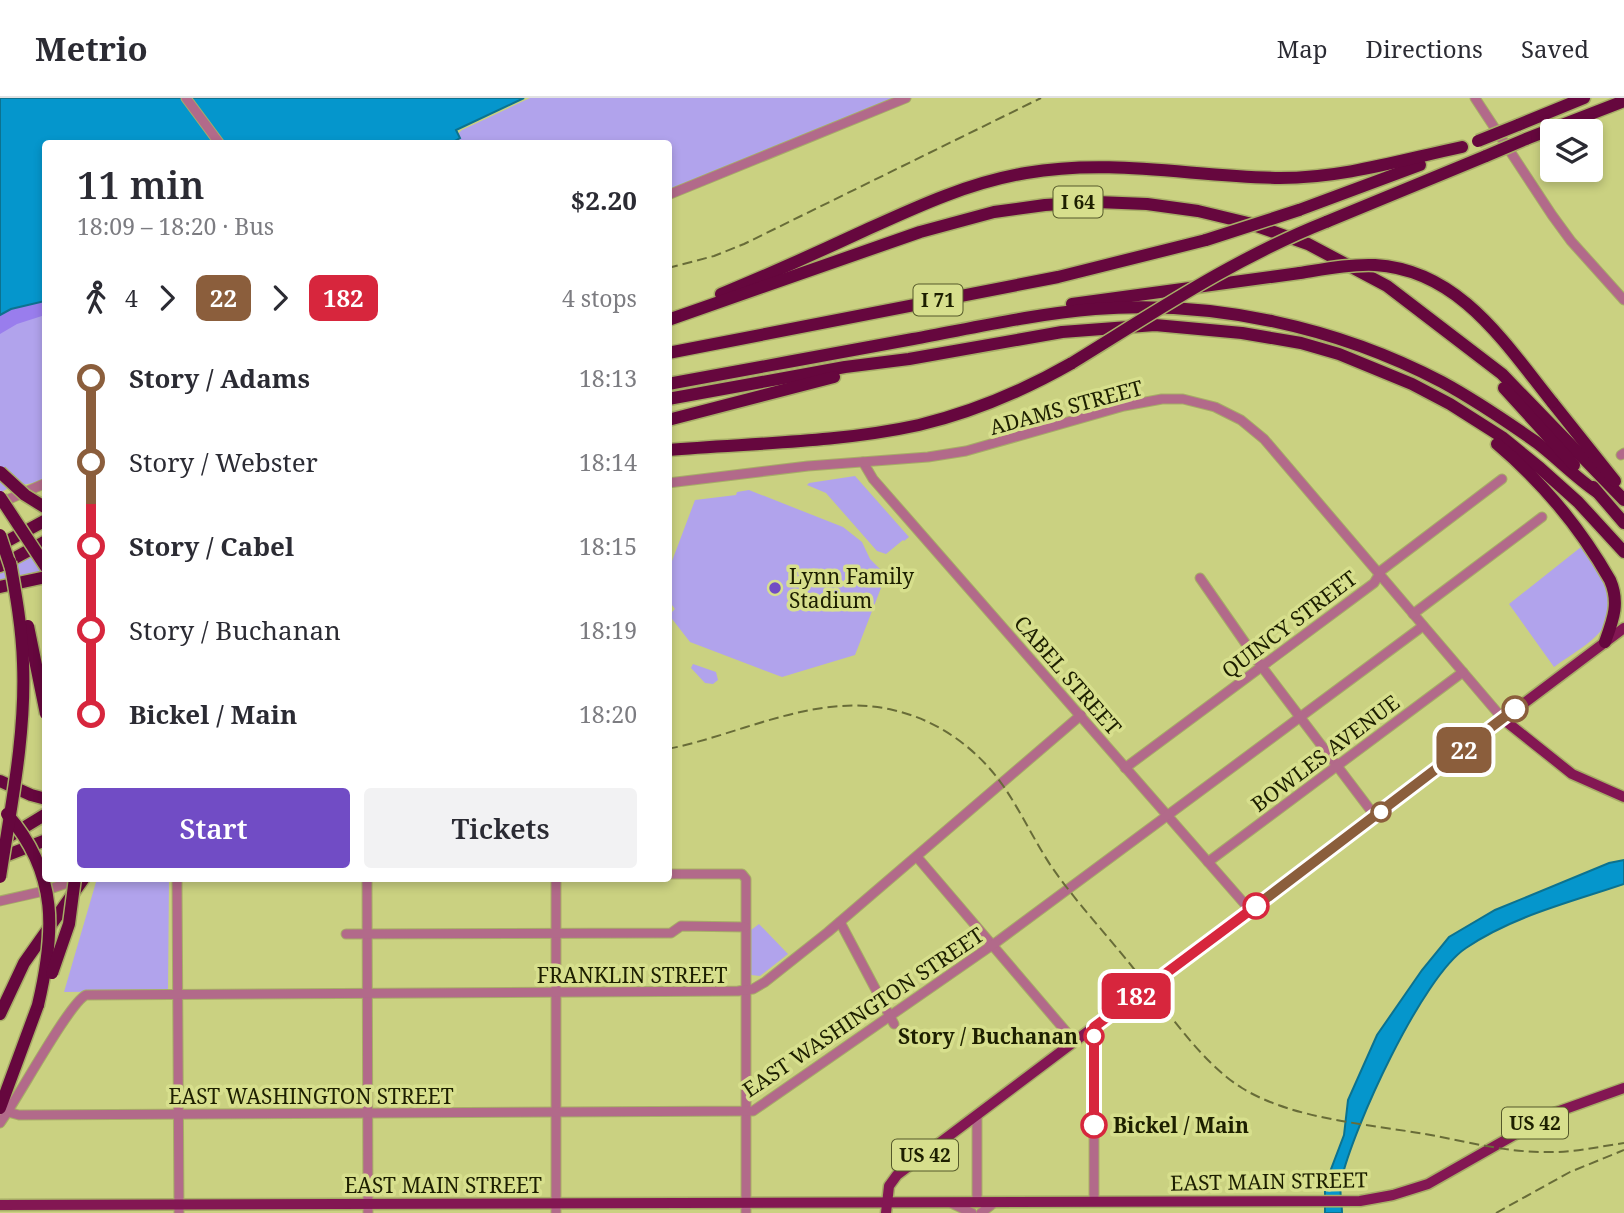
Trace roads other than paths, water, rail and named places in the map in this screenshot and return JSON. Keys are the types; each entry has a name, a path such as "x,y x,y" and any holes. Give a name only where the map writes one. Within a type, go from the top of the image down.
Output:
{"highway":[{"name":"I 71","path":"672,353 1058,277 1206,240 1299,210 1584,98"},
{"path":"672,450 880,432 934,421 1005,397 1072,363 1230,266 1277,242 1624,101"},
{"path":"672,312 766,275 926,203 1003,178 1064,168 1101,166 1303,177 1368,170 1462,147"},
{"name":"I 64","path":"672,319 969,217 1045,205 1122,202 1173,207 1223,217 1308,244 1387,286 1429,316 1468,349 1624,523"},
{"path":"941,334 994,317 1041,308 1300,272 1375,265 1409,271 1440,284 1463,299 1483,317 1624,492"},
{"path":"672,383 1055,314 1123,308 1216,312 1282,323 1360,346 1443,383 1536,442 1597,492"},
{"path":"672,398 1062,332 1141,325 1189,326 1301,343 1339,354 1412,384 1502,437 1578,502 1624,552"},
{"path":"1284,341 1295,348 1342,362 1393,382 1437,404 1476,428 1515,460 1566,515 1610,580 1616,606 1615,617 1605,642"},
{"path":"1468,349 1502,374 1624,500"},
{"path":"672,419 909,359"},
{"path":"672,457 776,442"},
{"path":"0,472 24,495 42,506"},
{"path":"0,498 42,561"},
{"path":"0,545 42,522"},
{"path":"0,535 22,640 23,693 18,758 0,877"},
{"path":"5,564 42,543"},
{"path":"5,564 24,608 42,695"},
{"path":"0,587 42,578"},
{"path":"0,781 42,798"},
{"path":"2,808 27,842 42,877"},
{"path":"0,840 42,817"},
{"path":"0,858 42,841"},
{"path":"38,1005 50,948 50,920 43,882"},
{"path":"4,1110 38,1005 69,924 74,882"},
{"path":"0,1014 23,963 80,882"}],"main road":[{"name":"US 42","path":"886,1208 888,1186 897,1175 1624,628"},
{"path":"1503,719 1572,774 1624,797"},
{"name":"EAST MAIN STREET","path":"0,1205 368,1209 746,1208 760,1203 886,1208 950,1202 977,1209 995,1202 1346,1202 1393,1195 1428,1184 1550,1114 1624,1088"}],"street":[{"path":"186,98 217,140"},
{"path":"672,193 906,98"},
{"path":"1475,98 1552,215 1624,300"},
{"name":"ADAMS STREET","path":"672,483 808,466 939,456 980,448 1143,401 1174,399 1199,402 1233,415 1264,439 1503,719"},
{"name":"CABEL STREET","path":"863,462 873,479 1250,910"},
{"name":"QUINCY STREET","path":"1125,768 1374,583 1382,569 1502,479"},
{"path":"0,503 42,485"},
{"path":"1413,614 1542,517"},
{"path":"1200,578 1262,667 1375,816"},
{"name":"EAST WASHINGTON STREET","path":"4,1110 19,1115 753,1111 892,1020 1423,626"},
{"name":"BOWLES AVENUE","path":"1208,862 1463,672"},
{"name":"FRANKLIN STREET","path":"4,1110 84,996 745,990 765,982 840,922 1081,715"},
{"path":"917,857 1075,1042"},
{"path":"672,874 744,876 746,1208"},
{"path":"0,901 71,882"},
{"path":"177,882 178,1209"},
{"path":"367,882 368,1209"},
{"path":"556,882 557,1208"},
{"path":"840,922 892,1020"},
{"path":"346,934 671,933 681,926 745,927"},
{"path":"1094,1027 1094,1201"},
{"path":"0,1123 4,1110"},
{"path":"977,1116 977,1209"}],"water":[{"path":"0,98 524,98 456,130 460,138 456,140 42,140 42,302 11,309 0,315"},
{"path":"1624,860 1624,884 1503,927 1466,948 1448,964 1410,1020 1359,1126 1341,1181 1342,1213 1325,1213 1325,1185 1344,1135 1348,1100 1377,1035 1422,970 1449,937 1495,910 1609,863"}],"railway":[{"path":"672,267 714,256 744,244 1041,98"},
{"path":"672,748 780,717 836,706 893,710 926,721 956,738 994,773 1051,866 1071,892 1198,1049 1242,1088 1307,1114 1499,1148 1554,1152 1624,1143"},
{"path":"1496,1213 1570,1172 1624,1150"}],"place":[{"name":"Lynn Family Stadium","path":"775,588"},
{"name":"Story / Buchanan","path":"1094,1036"},
{"name":"Bickel / Main","path":"1094,1125"}]}
